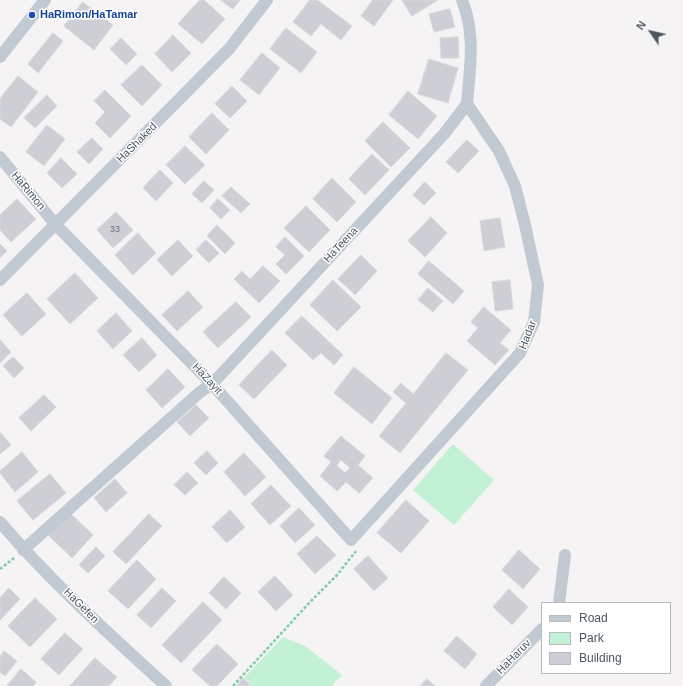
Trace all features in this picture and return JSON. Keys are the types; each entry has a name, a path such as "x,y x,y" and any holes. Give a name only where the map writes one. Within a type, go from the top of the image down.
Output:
{"street":[{"path":"0,57 45,0"},
{"name":"HaShaked","path":"0,280 229,49 267,0"},
{"path":"462,0 469,16 472,51 467,104"},
{"name":"HaTeena","path":"23,550 200,392 212,384 444,134 467,104"},
{"name":"Hadar","path":"351,540 520,353 534,322 538,285 515,186 499,151 467,104"},
{"name":"HaRimon","path":"0,157 56,225"},
{"name":"HaZayit","path":"56,225 212,384 351,540"},
{"name":"HaGefen","path":"0,522 23,550 166,686"},
{"path":"559,602 565,555"},
{"name":"HaHaruv","path":"486,686 541,630"}],"path":[{"path":"233,686 309,603 338,575 358,550 351,540"},
{"path":"0,570 23,550"}],"green space":[{"path":"453,444 494,480 454,525 413,490"},
{"path":"283,637 305,646 342,675 332,686 252,686 244,678"}],"building":[{"path":"200,0 204,0 225,19 202,44 178,24"},
{"path":"221,0 240,0 233,9"},
{"path":"310,0 317,0 352,26 341,40 321,24 311,36 293,22"},
{"path":"373,0 393,0 374,26 361,16"},
{"path":"402,0 438,0 412,16"},
{"path":"83,2 113,25 94,50 64,26"},
{"path":"450,9 455,27 434,32 429,14"},
{"path":"286,28 317,52 301,73 270,49"},
{"path":"53,33 63,41 38,73 28,64"},
{"path":"173,35 191,53 172,72 155,54"},
{"path":"458,37 459,58 441,58 440,38"},
{"path":"121,38 137,54 126,65 110,49"},
{"path":"262,53 280,68 259,95 240,80"},
{"path":"429,59 458,68 448,103 418,94"},
{"path":"142,65 162,85 142,106 121,85"},
{"path":"18,76 38,92 11,127 0,119 0,99"},
{"path":"232,86 247,101 230,118 215,104"},
{"path":"105,90 131,116 110,138 95,123 105,112 94,101"},
{"path":"408,91 437,116 418,139 389,115"},
{"path":"47,95 57,106 35,128 24,118"},
{"path":"212,113 229,130 206,154 189,137"},
{"path":"383,122 410,148 391,167 365,141"},
{"path":"47,125 65,139 44,166 26,152"},
{"path":"92,138 103,149 89,164 77,152"},
{"path":"467,140 479,151 458,173 446,162"},
{"path":"185,146 205,165 185,184 166,165"},
{"path":"372,154 389,170 365,195 349,179"},
{"path":"61,158 77,174 62,188 47,173"},
{"path":"160,170 173,183 156,201 143,188"},
{"path":"332,178 356,202 337,222 313,199"},
{"path":"204,181 214,190 202,203 192,194"},
{"path":"425,182 436,193 424,205 413,195"},
{"path":"231,187 250,204 241,213 222,196"},
{"path":"17,199 36,219 11,242 0,230 0,215"},
{"path":"218,199 230,210 221,219 210,208"},
{"path":"306,206 330,230 309,252 284,228"},
{"path":"116,212 133,230 113,248 97,230"},
{"path":"431,217 447,233 425,257 408,241"},
{"path":"500,218 505,247 484,251 480,221"},
{"path":"217,225 235,243 225,254 207,236"},
{"path":"138,233 156,253 133,275 115,255"},
{"path":"285,237 304,256 286,274 276,264 285,255 276,247"},
{"path":"178,240 193,256 172,276 157,260"},
{"path":"206,240 219,253 209,263 196,250"},
{"path":"0,244 7,251 0,258"},
{"path":"361,255 377,271 355,295 338,279"},
{"path":"429,261 464,291 453,304 418,274"},
{"path":"263,266 280,281 259,303 234,279 242,271 250,279"},
{"path":"75,273 98,298 70,324 47,299"},
{"path":"333,280 361,307 337,331 310,305"},
{"path":"510,280 513,309 495,311 492,282"},
{"path":"428,288 443,301 433,312 418,300"},
{"path":"188,291 203,307 177,331 162,315"},
{"path":"27,293 46,314 22,336 3,315"},
{"path":"236,302 251,317 218,348 203,332"},
{"path":"484,307 511,330 500,343 509,350 495,365 467,341 478,328 471,322"},
{"path":"116,313 132,331 113,349 97,331"},
{"path":"302,316 343,355 334,365 321,353 313,360 285,333"},
{"path":"142,338 157,355 139,372 123,355"},
{"path":"0,340 11,352 0,363"},
{"path":"272,350 287,365 254,399 239,385"},
{"path":"446,353 468,370 400,453 379,436 406,403 393,392 401,383 413,394"},
{"path":"13,357 24,368 14,378 3,366"},
{"path":"354,367 392,398 372,424 334,393"},
{"path":"168,369 185,387 162,408 146,390"},
{"path":"44,395 56,407 31,431 19,418"},
{"path":"196,405 209,418 190,436 177,422"},
{"path":"0,432 11,445 0,454"},
{"path":"341,436 365,456 358,465 373,478 359,493 346,482 337,491 320,476 331,462 324,456","holes":["341,460 350,468 345,473 337,466"]},
{"path":"207,451 218,463 206,475 194,463"},
{"path":"22,452 38,472 15,492 0,471"},
{"path":"244,453 266,477 245,496 224,472"},
{"path":"187,472 198,483 185,495 174,485"},
{"path":"50,474 66,493 33,520 17,501"},
{"path":"115,479 127,493 106,512 94,498"},
{"path":"271,485 291,506 270,525 251,504"},
{"path":"406,500 429,521 401,553 377,533"},
{"path":"299,508 315,525 295,543 280,526"},
{"path":"230,510 245,527 227,543 212,527"},
{"path":"69,512 93,535 72,558 48,535"},
{"path":"149,514 162,526 126,564 113,552"},
{"path":"317,536 336,555 315,574 297,554"},
{"path":"96,547 105,556 88,573 79,565"},
{"path":"519,550 540,569 523,589 502,570"},
{"path":"368,556 388,578 374,591 354,569"},
{"path":"137,560 156,579 128,609 108,591"},
{"path":"275,576 293,595 276,611 258,592"},
{"path":"224,577 241,593 226,609 209,593"},
{"path":"9,588 20,599 0,620 0,598"},
{"path":"162,588 176,601 151,628 137,615"},
{"path":"509,589 528,607 512,625 493,607"},
{"path":"35,598 57,619 30,647 8,626"},
{"path":"203,602 222,620 181,663 162,645"},
{"path":"65,633 83,649 59,675 41,659"},
{"path":"457,636 477,654 465,669 444,651"},
{"path":"217,644 238,664 217,686 210,686 192,670"},
{"path":"4,651 17,661 5,676 0,672 0,657"},
{"path":"95,658 117,677 109,686 70,686"},
{"path":"21,669 36,682 33,686 7,686"},
{"path":"243,678 251,686 237,686"},
{"path":"427,679 435,686 420,686"}],"place":[{"name":"HaRimon/HaTamar","path":"32,15"}]}
